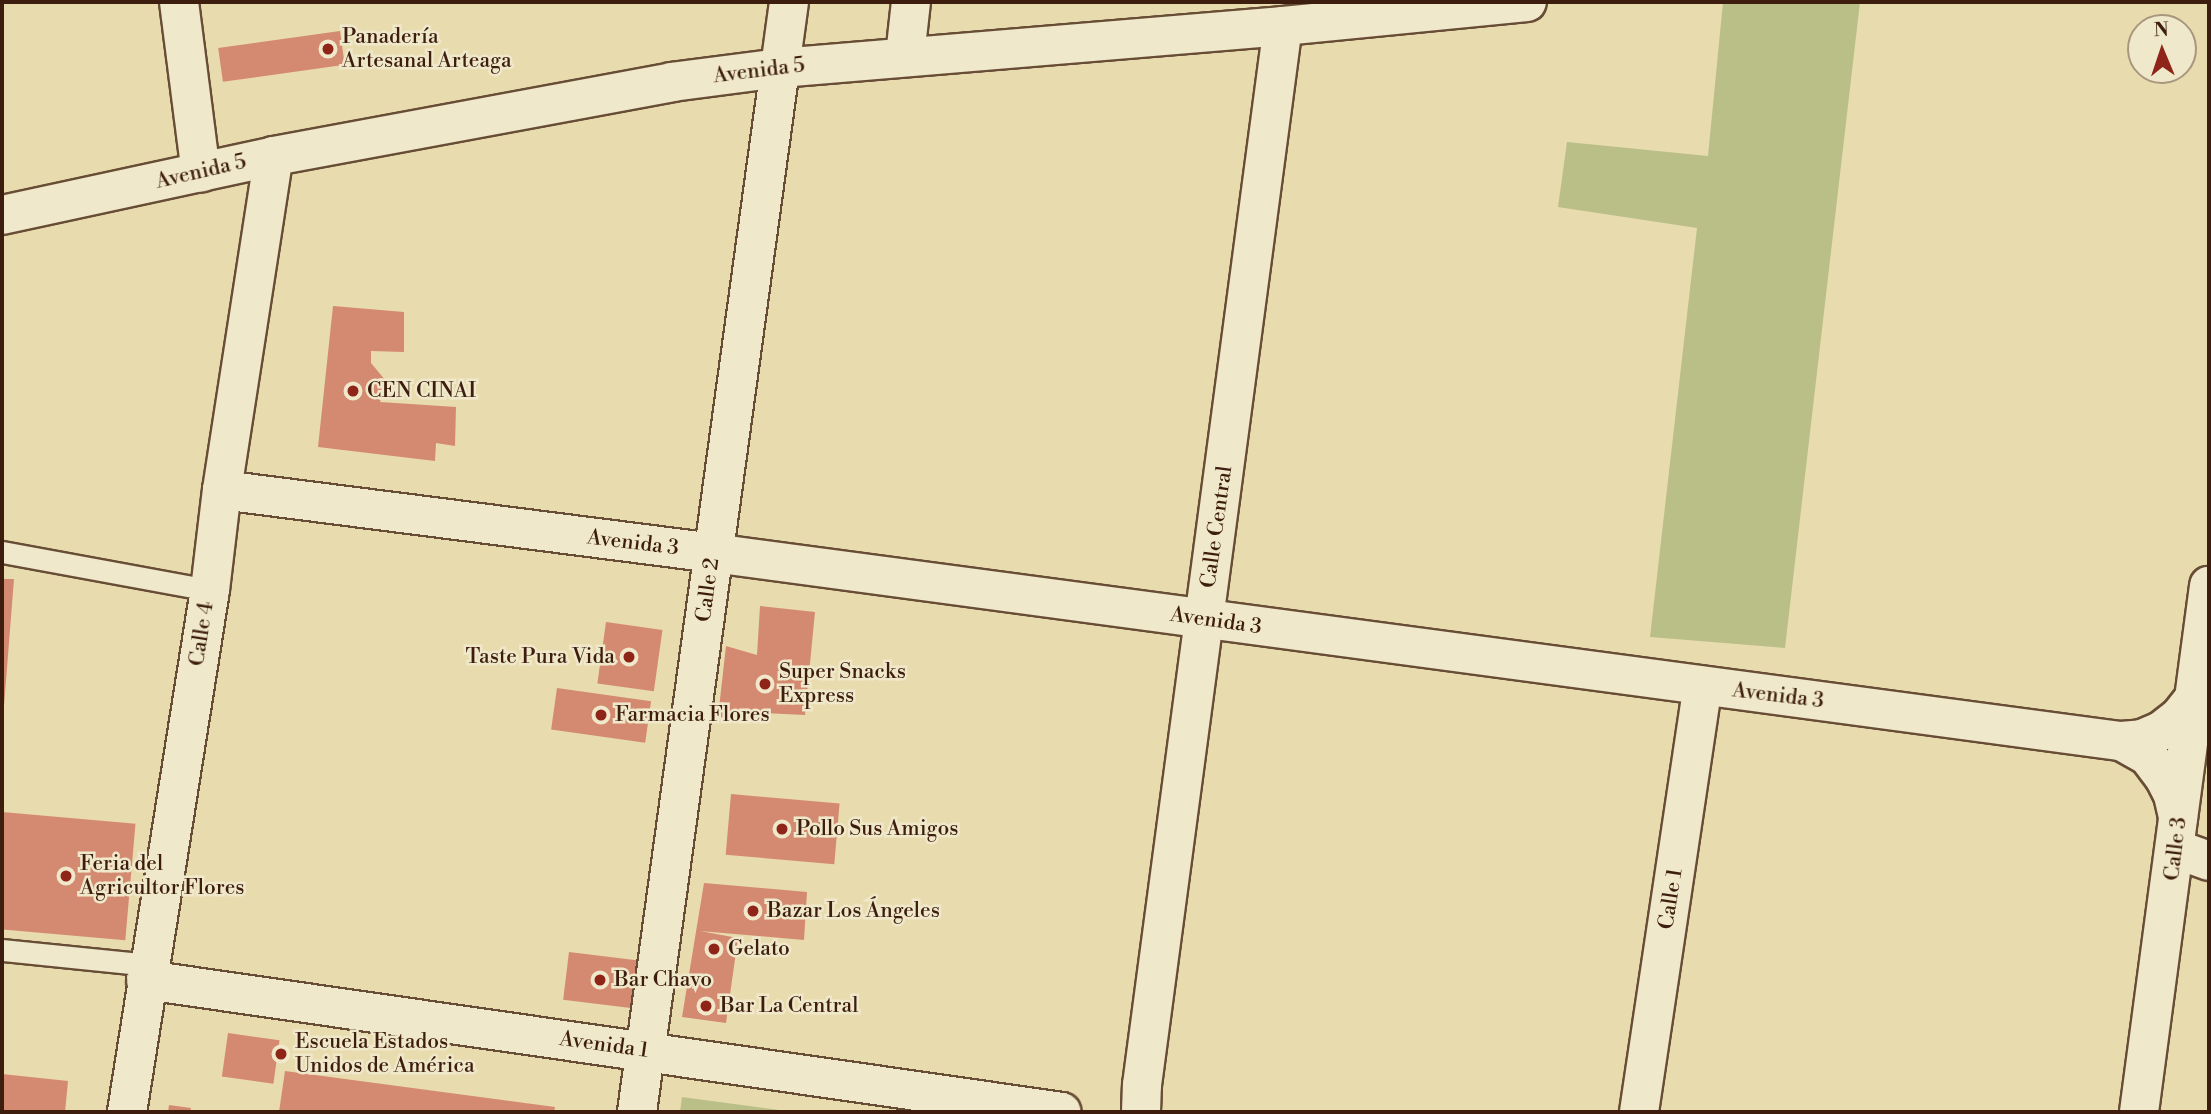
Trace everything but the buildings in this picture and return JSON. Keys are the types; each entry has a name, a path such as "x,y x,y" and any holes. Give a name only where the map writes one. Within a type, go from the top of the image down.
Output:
{"street":[{"path":"179,2 201,173"},
{"name":"Calle 2","path":"637,1112 789,2"},
{"path":"905,55 911,2"},
{"name":"Avenida 5","path":"2,215 274,156 672,82 905,55 1283,26 1527,2"},
{"name":"Calle Central","path":"1141,1112 1144,1071 1283,26"},
{"name":"Calle 4","path":"127,1112 210,590 222,490 274,156"},
{"name":"Avenida 3","path":"222,490 2121,741 2142,739 2161,731 2180,716 2196,697"},
{"name":"Calle 3","path":"2139,1112 2188,844 2196,697 2209,586"},
{"name":"Calle 1","path":"1639,1112 1703,686"},
{"path":"2121,741 2148,756 2164,777 2174,795 2188,844"},
{"name":"Avenida 1","path":"148,973 645,1051 1062,1112"}],"lane":[{"path":"2,552 210,590"},
{"path":"2,950 148,973"}],"green space":[{"path":"1723,2 1860,2 1785,648 1650,637 1697,228 1558,207 1567,142 1708,156"},
{"path":"682,1097 794,1112 680,1112"}],"place":[{"name":"Panadería Artesanal Arteaga","path":"328,49"},
{"name":"CEN CINAI","path":"353,391"},
{"name":"Taste Pura Vida","path":"629,657"},
{"name":"Super Snacks Express","path":"765,684"},
{"name":"Farmacia Flores","path":"601,715"},
{"name":"Pollo Sus Amigos","path":"782,829"},
{"name":"Feria del Agricultor Flores","path":"66,876"},
{"name":"Bazar Los Ángeles","path":"753,911"},
{"name":"Gelato","path":"714,949"},
{"name":"Bar Chavo","path":"600,980"},
{"name":"Bar La Central","path":"706,1006"},
{"name":"Escuela Estados Unidos de América","path":"281,1054"}]}
